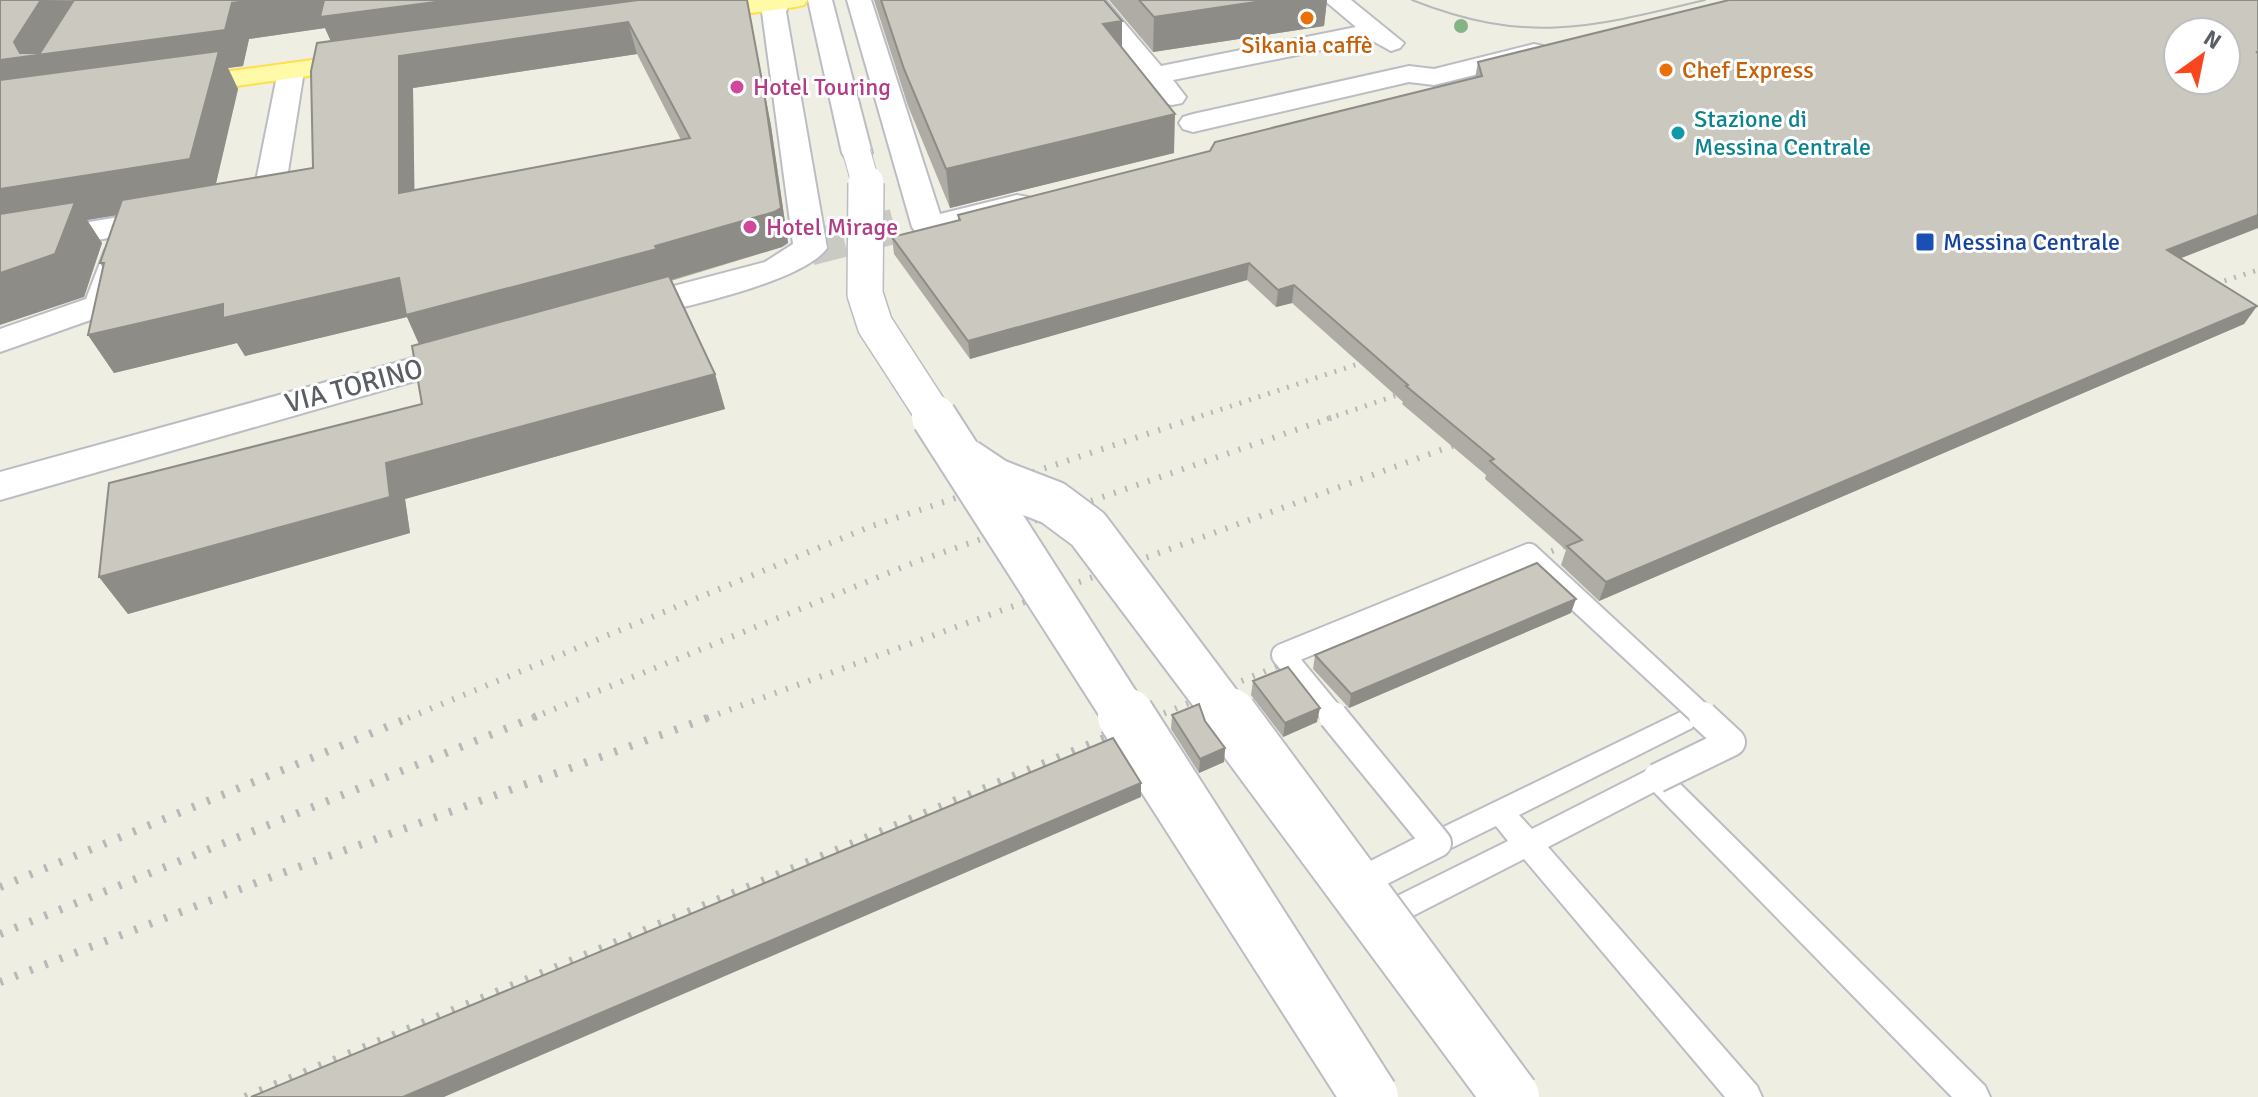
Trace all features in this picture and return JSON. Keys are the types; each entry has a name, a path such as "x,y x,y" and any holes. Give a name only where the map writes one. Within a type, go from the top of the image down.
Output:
{"main road":[{"path":"666,18 783,1"},
{"path":"143,91 291,71 386,47 161,67"}],"street":[{"path":"820,0 867,188 863,269 865,294 875,325 1370,1097"},
{"path":"859,0 928,227 1047,197"},
{"path":"1092,0 1194,128"},
{"path":"1336,0 1434,77"},
{"path":"596,319 777,269 804,251 774,12 783,1"},
{"path":"1154,76 1376,31"},
{"path":"1194,128 1427,86 1434,77 1555,47"},
{"path":"1194,128 1399,50"},
{"path":"0,247 267,203 291,71"},
{"path":"0,341 101,305 127,226"},
{"name":"VIA TORINO","path":"0,486 505,344"},
{"path":"956,451 976,470 1054,504 1082,522 1098,539 1511,1097"}],"lane":[{"path":"1368,901 1528,844 1731,742 1529,555 1283,655 1437,843"},
{"path":"1368,901 1437,843 1699,713"},
{"path":"1657,778 1974,1097"},
{"path":"1501,813 1746,1097"}],"building":[{"path":"0,0 41,0 14,42 20,53 40,53 74,0 253,0 232,3 225,30 0,60"},
{"path":"324,0 451,0 320,17"},
{"path":"638,0 747,0 781,208 655,246 657,249 406,315 399,278 223,318 223,304 88,335 104,263 100,263 122,200 313,168 311,71 317,43","holes":["628,22 690,138 399,193 399,56"]},
{"path":"881,0 1104,0 1122,21 1103,24 1175,114 946,169 904,69"},
{"path":"1139,0 1269,0 1154,17"},
{"path":"1729,0 2258,0 2258,215 2167,250 2257,306 1606,582 1567,546 1582,540 1490,461 1494,459 1406,386 1294,285 1278,290 1249,263 968,341 892,237 960,220 958,215 1210,151 1215,142 1482,76 1478,62"},
{"path":"219,51 190,159 0,189 0,80"},
{"path":"75,202 55,254 0,273 0,214"},
{"path":"669,276 715,374 386,463 390,497 99,577 109,483 422,404 412,346"},
{"path":"1537,563 1576,599 1351,694 1315,655"},
{"path":"1288,667 1320,708 1285,723 1253,681"},
{"path":"1199,704 1205,721 1225,748 1200,759 1172,715"},
{"path":"1113,738 1141,783 403,1097 251,1097"}],"tunnel":[{"path":"810,248 926,218"}],"tram line":[{"path":"1412,0 1490,23 1524,27 1592,24 1705,0"}],"railway":[{"path":"2196,290 2258,270"},
{"path":"1194,418 1379,357"},
{"path":"1327,419 1418,388"},
{"path":"1194,418 1198,417"},
{"path":"532,718 918,561 1333,417"},
{"path":"408,718 869,527 1194,418"},
{"path":"707,718 1471,439"},
{"path":"1153,718 1581,539"},
{"path":"0,887 413,716"},
{"path":"0,934 537,716"},
{"path":"0,982 266,879 713,716"},
{"path":"245,1097 1157,716"}],"place":[{"name":"Sikania caffè","path":"1307,18"},
{"name":"Chef Express","path":"1666,70"},
{"name":"Hotel Touring","path":"737,87"},
{"name":"Stazione di Messina Centrale","path":"1678,133"},
{"name":"Hotel Mirage","path":"750,227"},
{"name":"Messina Centrale","path":"1925,242"}]}
